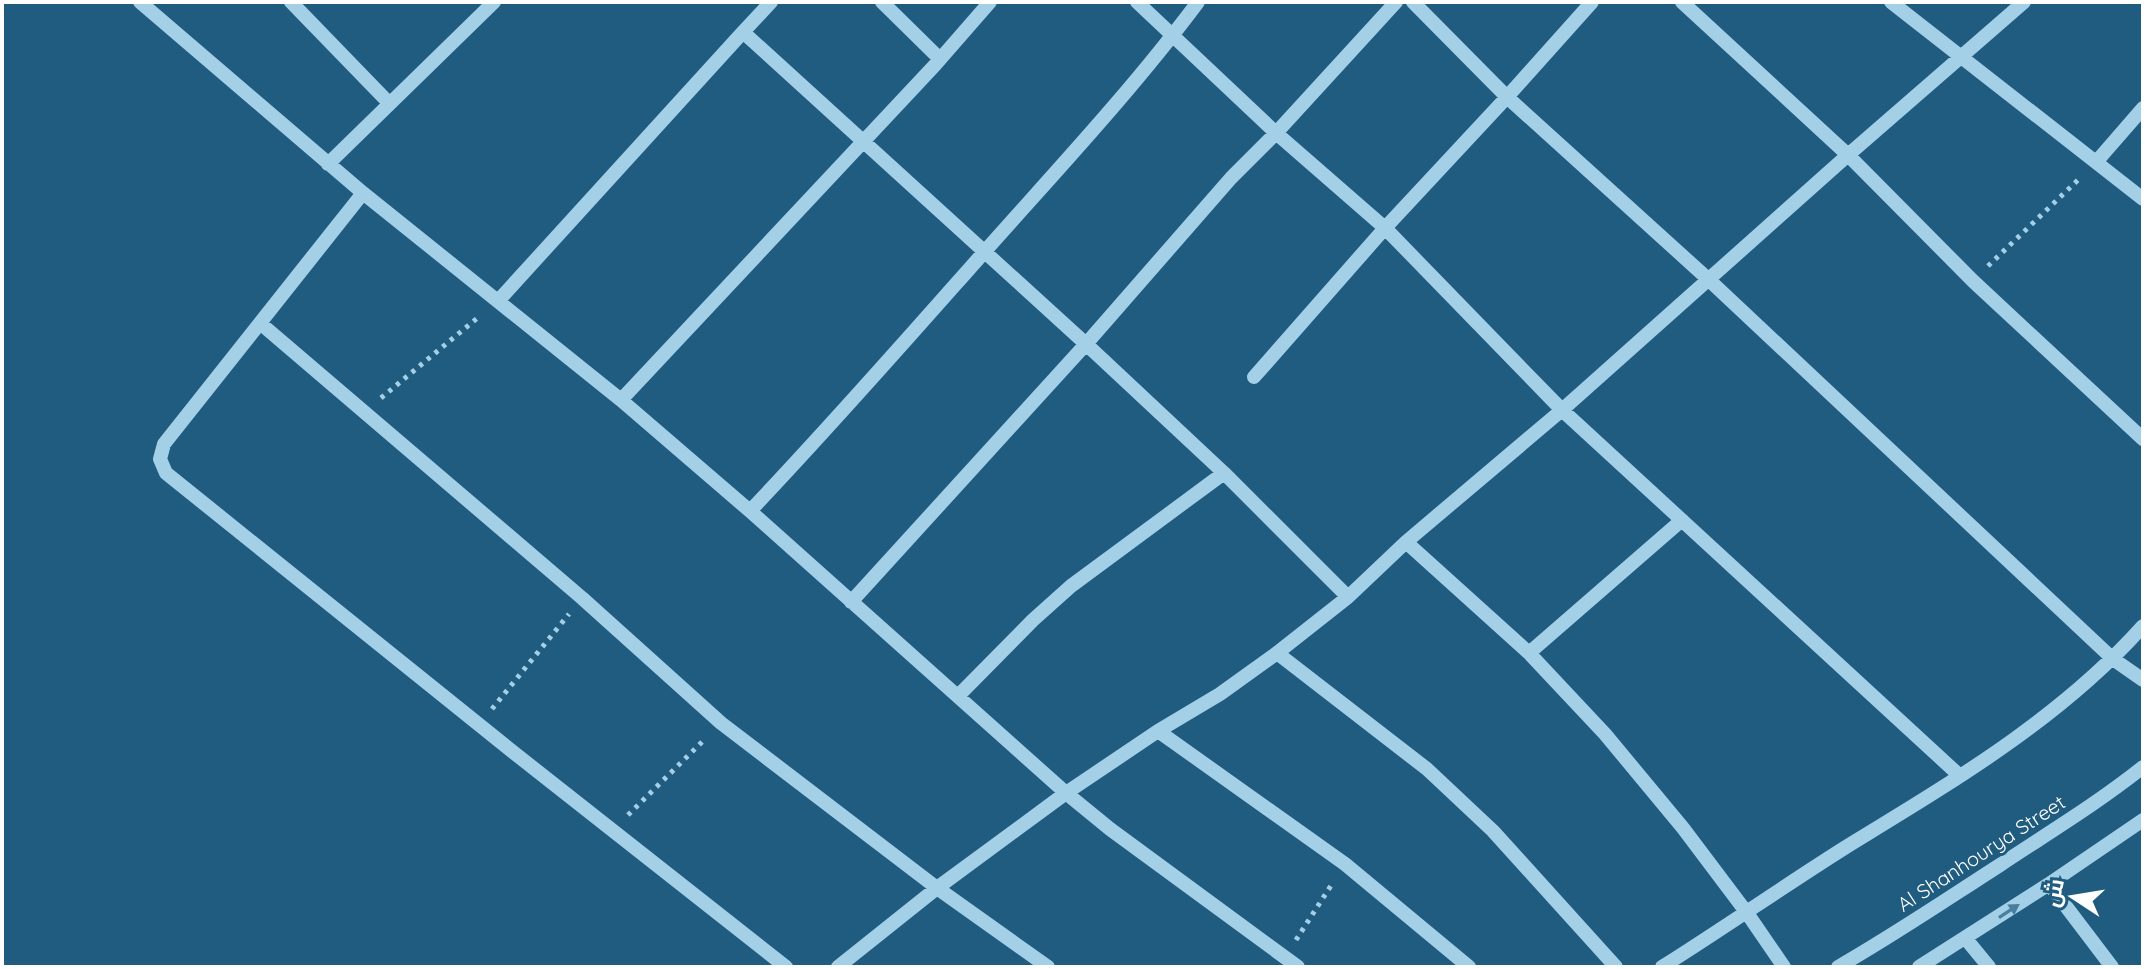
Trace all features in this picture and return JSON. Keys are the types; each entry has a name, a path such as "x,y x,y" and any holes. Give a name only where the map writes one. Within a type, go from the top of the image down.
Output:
{"street":[{"path":"140,2 363,193 621,400 1066,793 1298,967"},
{"path":"291,2 389,103"},
{"path":"328,164 494,2"},
{"path":"498,301 771,2"},
{"path":"882,2 940,59"},
{"path":"621,400 990,2"},
{"path":"1137,2 1276,133 1385,228 1562,410 1960,776"},
{"path":"750,511 831,425 1072,154 1198,2"},
{"path":"851,602 1086,344 1231,178 1396,2"},
{"path":"1413,2 1507,97 1708,279 2113,659 2143,680"},
{"path":"1254,377 1385,228 1592,2"},
{"path":"1682,2 1848,155 1973,281 2143,439"},
{"path":"1891,2 2143,199"},
{"path":"838,967 937,888 1066,793 1158,731 1220,694 1348,597 1406,542 1562,410 2024,2"},
{"path":"743,32 1086,344 1224,473 1348,597"},
{"path":"2097,161 2143,108"},
{"path":"363,193 164,444 160,459 166,473 786,967"},
{"path":"260,323 582,598 721,723 937,888 1048,967"},
{"path":"958,696 1071,586 1224,473"},
{"path":"1529,653 1682,520"},
{"path":"1406,542 1529,653 1605,734 1683,828 1784,967"},
{"path":"1662,967 2031,728 2113,659 2143,626"},
{"path":"1277,653 1427,769 1493,831 1616,967"},
{"path":"1158,731 1345,864 1469,967"},
{"name":"Al Shanhourya Street","path":"1838,967 2015,855 2117,788 2143,767"},
{"path":"1919,967 2143,820"},
{"path":"2049,884 2112,967"},
{"path":"1966,939 1989,967"}],"path":[{"path":"1973,281 2097,161"},
{"path":"365,411 498,301"},
{"path":"479,723 508,692 582,598"},
{"path":"613,829 721,723"},
{"path":"1285,957 1345,864"}]}
